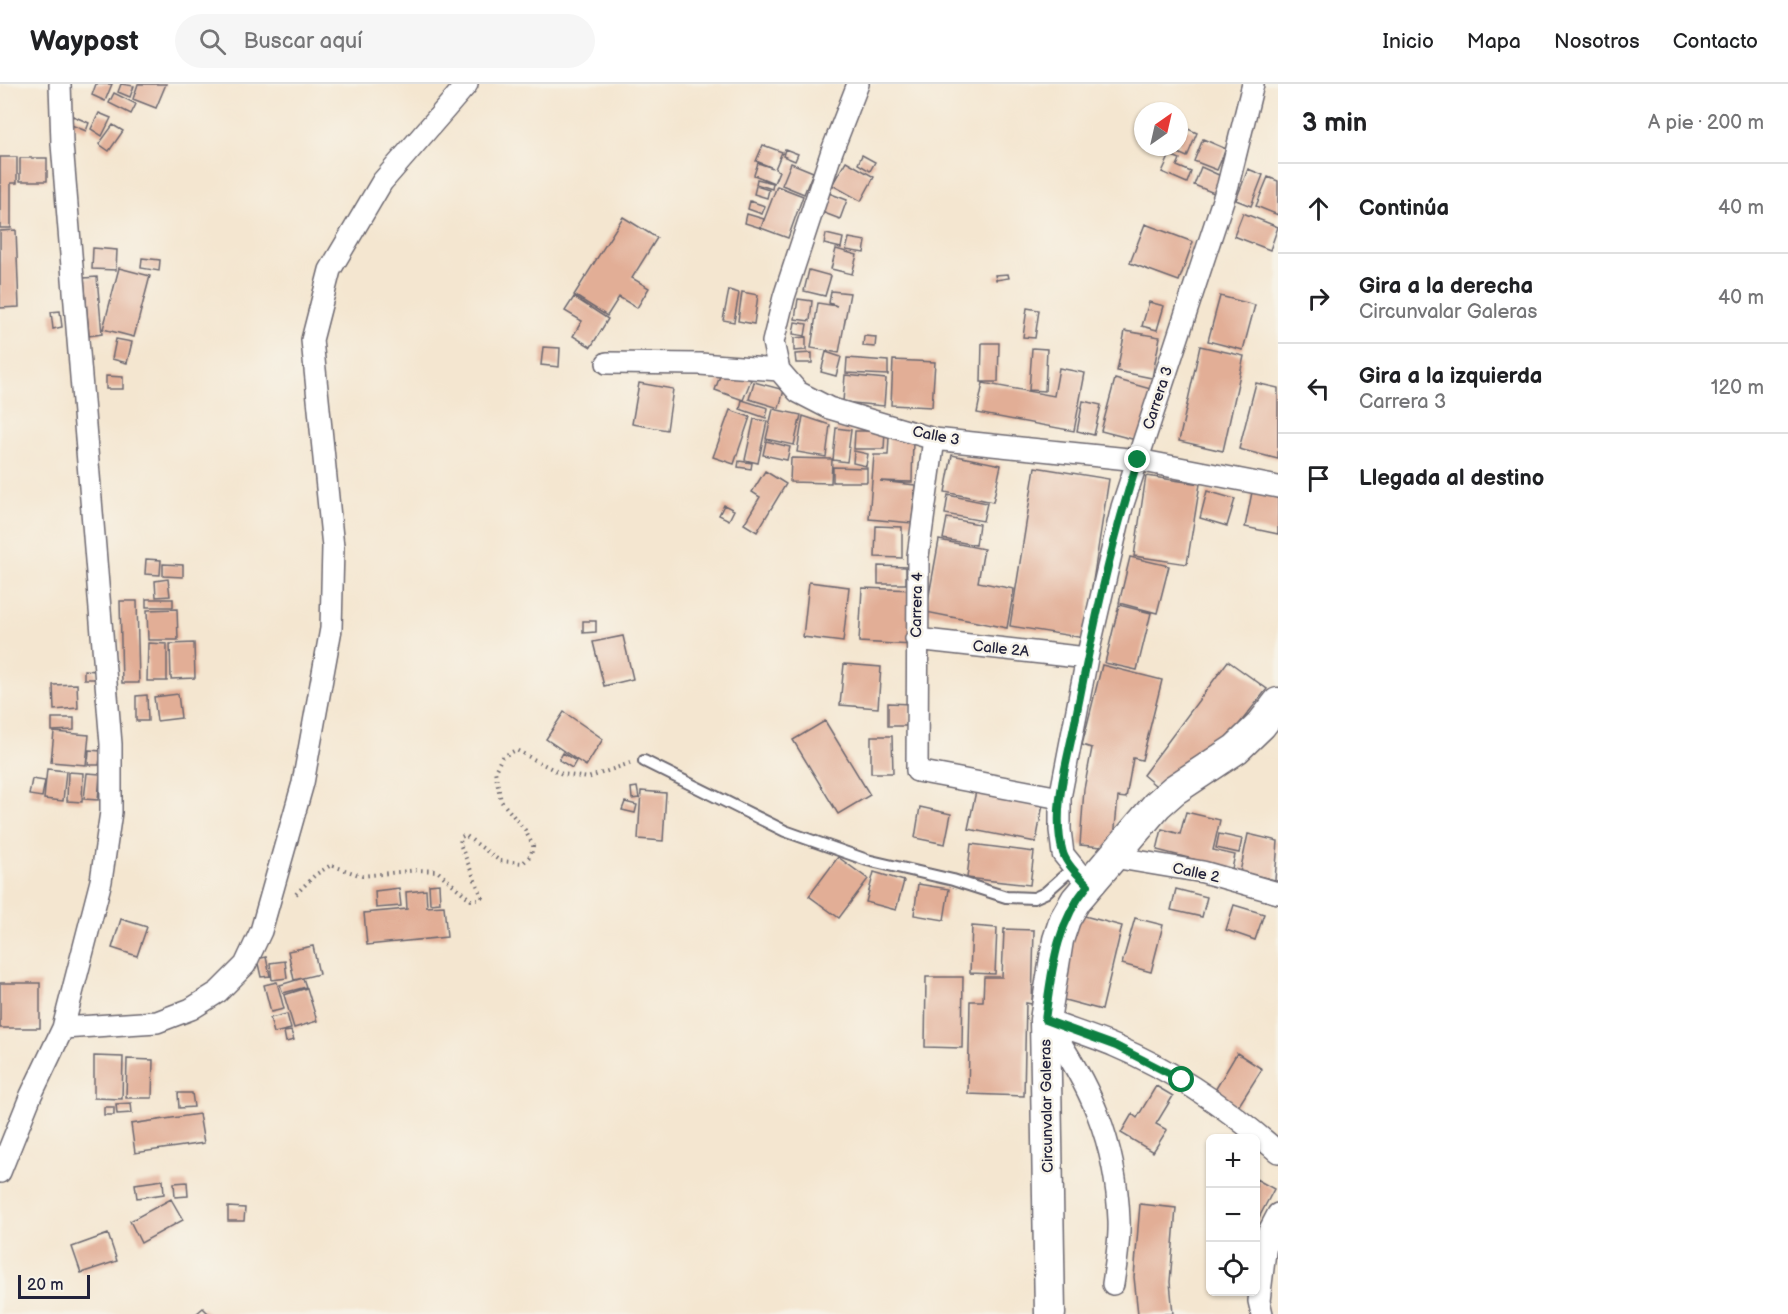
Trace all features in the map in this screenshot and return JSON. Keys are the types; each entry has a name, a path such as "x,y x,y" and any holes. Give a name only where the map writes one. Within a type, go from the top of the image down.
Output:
{"main road":[{"name":"Circunvalar Galeras","path":"1050,1314 1045,1020 1058,940 1080,877 1113,857 1157,805 1174,790 1236,749 1261,725 1278,703"}],"street":[{"path":"0,1172 31,1095 63,1028 101,881 111,812 111,744 62,144 60,84"},
{"path":"63,1028 157,1022 191,1009 219,992 244,965 261,930 303,783 331,629 333,547 312,340 330,270 382,182 467,84"},
{"path":"607,363 700,364 779,370 773,342 784,297 832,150 858,84"},
{"name":"Carrera 3","path":"1080,877 1063,854 1060,798 1087,658 1122,507 1228,185 1253,84"},
{"name":"Calle 3","path":"779,370 798,392 829,408 933,439 1138,460 1278,487"},
{"name":"Carrera 4","path":"933,439 918,556 915,639 917,771 1060,798"},
{"name":"Calle 2A","path":"915,639 1087,658"},
{"name":"Calle 2","path":"1113,857 1203,872 1278,893"},
{"path":"1045,1020 1116,1046 1182,1080 1245,1123 1278,1152"},
{"path":"1045,1020 1094,1099 1113,1159 1120,1222 1113,1284"},
{"path":"1262,1314 1259,1301 1267,1234 1278,1214"}],"lane":[{"path":"644,761 785,831 867,860 953,880 1006,897 1034,898 1080,877"}],"path":[{"path":"269,901 292,897 315,875 331,865 362,876 418,870 437,871 471,900 478,900 482,897 460,844 461,837 465,835 500,861 523,863 531,855 533,846 525,830 501,801 495,771 502,757 516,750 562,774 588,778 622,764 644,761"}],"building":[{"path":"96,84 112,84 105,101 92,95"},
{"path":"121,84 134,86 130,97 118,92"},
{"path":"138,84 166,84 156,108 133,99"},
{"path":"114,93 136,104 131,114 109,103"},
{"path":"99,113 111,118 102,136 91,129"},
{"path":"73,116 89,123 86,131 69,124"},
{"path":"113,125 123,131 109,151 99,144"},
{"path":"1188,129 1197,133 1188,155"},
{"path":"1203,139 1226,149 1217,170 1194,161"},
{"path":"763,145 782,152 775,169 779,171 774,183 754,175 758,163 773,168 756,161"},
{"path":"785,149 798,154 795,161 783,156"},
{"path":"862,155 875,162 870,171 858,164"},
{"path":"1170,156 1172,156 1180,159 1177,166 1191,172 1187,183 1162,172"},
{"path":"0,157 17,157 17,183 11,183 11,228 0,228"},
{"path":"20,158 47,158 47,181 20,181"},
{"path":"846,161 874,177 861,201 832,185"},
{"path":"791,163 813,172 804,194 782,185"},
{"path":"1201,167 1221,176 1214,193 1194,185"},
{"path":"1248,169 1263,175 1251,206 1236,200"},
{"path":"1268,177 1278,181 1278,215 1256,206"},
{"path":"757,179 773,183 772,189 756,184"},
{"path":"756,186 769,190 767,198 754,194"},
{"path":"777,186 803,196 788,238 761,228"},
{"path":"826,192 847,200 840,219 819,211"},
{"path":"750,201 765,206 762,214 748,209"},
{"path":"1243,213 1278,227 1270,250 1234,236"},
{"path":"747,214 764,219 761,228 745,223"},
{"path":"623,217 657,238 632,278 649,288 637,308 619,297 607,316 574,295"},
{"path":"1145,224 1193,242 1179,281 1130,263"},
{"path":"16,230 19,307 0,308 0,231"},
{"path":"826,234 843,238 841,248 824,244"},
{"path":"849,238 866,241 864,253 846,250"},
{"path":"93,248 117,250 116,270 92,269"},
{"path":"836,249 857,255 852,274 831,269"},
{"path":"142,258 160,260 159,271 141,268"},
{"path":"119,268 150,276 134,337 103,329"},
{"path":"809,270 831,276 825,296 804,291"},
{"path":"1008,274 1009,278 996,280 995,275"},
{"path":"97,277 102,334 89,336 84,278"},
{"path":"729,290 739,293 734,322 723,320"},
{"path":"831,291 850,293 839,353 811,348 818,303 837,306 829,303"},
{"path":"742,292 758,295 754,324 738,321"},
{"path":"1220,296 1255,305 1243,350 1208,341"},
{"path":"574,297 608,319 591,347 573,336 582,321 565,311"},
{"path":"798,299 812,301 810,321 795,319"},
{"path":"1149,302 1164,306 1157,330 1142,326"},
{"path":"1027,308 1039,310 1035,338 1023,337"},
{"path":"60,311 62,327 53,329 51,312"},
{"path":"795,322 807,324 805,336 793,334"},
{"path":"1125,331 1160,337 1152,378 1117,371"},
{"path":"864,336 876,337 875,347 863,346"},
{"path":"806,337 806,350 794,351 794,338"},
{"path":"116,339 132,342 127,363 112,359"},
{"path":"982,343 999,343 998,382 981,382"},
{"path":"1200,346 1244,356 1223,451 1179,441"},
{"path":"543,347 560,348 559,367 541,365"},
{"path":"1032,348 1047,349 1045,391 1029,390"},
{"path":"826,352 841,357 836,376 821,372"},
{"path":"812,353 812,363 796,363 795,354"},
{"path":"847,358 888,361 888,375 846,373"},
{"path":"893,360 935,362 932,407 891,405"},
{"path":"1059,368 1085,373 1074,431 977,413 983,383 1054,396"},
{"path":"722,370 751,380 743,400 715,390"},
{"path":"845,375 886,379 884,406 843,402"},
{"path":"106,376 123,377 123,389 106,389"},
{"path":"1115,379 1154,390 1140,441 1101,431"},
{"path":"754,382 784,390 779,408 749,399"},
{"path":"639,383 673,389 667,430 632,424"},
{"path":"1256,383 1278,388 1278,459 1239,449"},
{"path":"742,400 768,408 766,418 740,409"},
{"path":"1083,401 1101,405 1094,435 1077,431"},
{"path":"773,409 801,415 794,445 766,439"},
{"path":"730,410 750,417 734,464 713,457"},
{"path":"803,416 830,425 826,457 797,452"},
{"path":"754,419 767,421 758,463 745,460"},
{"path":"836,428 851,430 847,462 833,460"},
{"path":"855,431 885,431 884,449 854,449"},
{"path":"889,437 913,438 912,482 880,481 915,485 912,523 869,519 874,455 888,455"},
{"path":"766,441 790,447 787,460 763,455"},
{"path":"854,451 868,454 866,466 853,463"},
{"path":"952,455 1001,465 993,502 945,492"},
{"path":"791,458 832,459 831,483 790,482"},
{"path":"739,461 752,463 751,469 738,467"},
{"path":"833,467 867,468 867,482 833,482"},
{"path":"1035,467 1109,479 1084,638 1010,626"},
{"path":"765,471 786,484 757,532 744,524 760,497 752,492"},
{"path":"1146,476 1200,484 1187,564 1134,556"},
{"path":"1207,491 1235,499 1227,526 1200,518"},
{"path":"1252,492 1278,498 1278,534 1245,527"},
{"path":"948,495 987,503 983,521 945,514"},
{"path":"724,505 734,510 729,520 719,515"},
{"path":"947,518 979,524 976,545 943,539"},
{"path":"876,526 902,527 902,558 875,557"},
{"path":"939,540 984,549 978,582 1014,589 1007,628 926,612"},
{"path":"1130,557 1169,566 1157,613 1119,603"},
{"path":"146,559 161,560 160,575 145,574"},
{"path":"163,564 183,565 183,577 163,576"},
{"path":"878,566 906,567 906,584 878,584"},
{"path":"168,579 170,596 156,597 155,581"},
{"path":"809,582 849,587 843,642 803,637"},
{"path":"862,588 915,590 913,645 859,642"},
{"path":"146,599 173,599 173,607 146,607"},
{"path":"120,601 137,601 139,683 122,683"},
{"path":"1119,605 1151,613 1137,670 1105,663"},
{"path":"177,609 178,640 148,640 147,610"},
{"path":"583,621 596,621 596,632 583,633"},
{"path":"623,636 633,679 604,686 593,642"},
{"path":"148,643 167,644 167,681 147,681"},
{"path":"194,643 195,678 171,679 170,644"},
{"path":"1228,661 1267,689 1214,756 1161,790 1143,775"},
{"path":"844,664 881,667 878,708 840,705"},
{"path":"1102,665 1162,680 1142,760 1133,758 1126,798 1118,797 1113,848 1080,845 1084,789 1092,748 1082,745"},
{"path":"84,670 96,671 96,679 84,679"},
{"path":"77,684 78,708 54,710 53,685"},
{"path":"178,694 181,718 157,721 154,697"},
{"path":"147,695 148,721 136,721 136,696"},
{"path":"888,703 910,704 909,726 888,726"},
{"path":"564,712 603,739 586,766 546,739"},
{"path":"52,718 74,718 74,730 52,731"},
{"path":"825,721 870,795 838,814 793,740"},
{"path":"54,732 89,735 86,765 51,762"},
{"path":"871,736 892,736 893,773 871,773"},
{"path":"89,750 101,751 99,765 88,765"},
{"path":"563,753 576,761 572,768 559,760"},
{"path":"47,769 66,771 63,801 44,799"},
{"path":"68,772 83,773 82,802 67,801"},
{"path":"87,773 100,774 98,800 84,799"},
{"path":"32,779 45,781 42,797 29,795"},
{"path":"637,787 639,798 632,799 631,788"},
{"path":"641,791 666,793 663,841 638,839"},
{"path":"976,791 1043,804 1036,842 968,829"},
{"path":"625,802 637,805 635,813 622,810"},
{"path":"920,807 951,814 945,844 915,838"},
{"path":"1186,812 1220,820 1213,850 1235,855 1232,869 1157,850 1162,829 1180,834"},
{"path":"1219,834 1242,839 1239,853 1216,848"},
{"path":"1248,834 1278,841 1275,880 1240,872"},
{"path":"971,844 1034,852 1030,885 967,878"},
{"path":"838,857 868,879 839,918 809,896"},
{"path":"874,872 904,881 896,910 866,902"},
{"path":"439,884 440,903 430,904 429,885"},
{"path":"918,884 949,889 944,920 914,915"},
{"path":"399,888 401,906 376,908 375,891"},
{"path":"1176,889 1207,897 1202,917 1171,910"},
{"path":"426,890 427,907 444,906 447,937 367,945 364,913 407,909 406,892"},
{"path":"1234,905 1264,914 1255,940 1226,930"},
{"path":"1077,914 1122,926 1102,1010 1057,998"},
{"path":"1135,918 1163,925 1151,972 1122,964"},
{"path":"121,919 147,927 137,956 112,948"},
{"path":"972,926 997,928 995,974 970,973"},
{"path":"1004,929 1034,930 1032,1004 1026,1003 1024,1096 968,1094 970,1001 983,1001 984,977 1002,977"},
{"path":"313,946 319,974 294,980 288,951"},
{"path":"266,957 270,976 261,977 257,959"},
{"path":"285,961 287,978 272,980 270,963"},
{"path":"926,977 963,977 962,1048 925,1047"},
{"path":"303,978 306,987 283,993 280,985"},
{"path":"277,982 284,1009 271,1012 264,985"},
{"path":"0,983 40,983 40,1028 0,1028"},
{"path":"307,988 317,1021 294,1028 284,995"},
{"path":"287,1014 291,1029 274,1033 270,1018"},
{"path":"291,1031 294,1040 286,1042 284,1032"},
{"path":"1237,1053 1262,1069 1238,1107 1214,1092"},
{"path":"94,1056 123,1057 122,1099 94,1098"},
{"path":"127,1059 153,1060 152,1098 126,1098"},
{"path":"1156,1086 1173,1096 1156,1124 1167,1130 1153,1152 1121,1133 1132,1114 1137,1118"},
{"path":"178,1093 192,1093 194,1107 179,1108"},
{"path":"131,1103 132,1113 117,1114 116,1104"},
{"path":"104,1107 114,1107 114,1115 104,1115"},
{"path":"199,1114 204,1143 135,1153 131,1124"},
{"path":"163,1180 164,1194 137,1198 135,1184"},
{"path":"1260,1181 1274,1189 1260,1215"},
{"path":"187,1182 188,1196 175,1197 174,1183"},
{"path":"171,1199 183,1220 141,1243 130,1221"},
{"path":"1140,1204 1176,1208 1170,1282 1173,1314 1138,1314 1134,1277"},
{"path":"228,1207 245,1208 244,1221 228,1221"},
{"path":"108,1234 117,1261 81,1273 72,1247"},
{"path":"203,1308 209,1314 196,1314"}],"route":[{"path":"1138,460 1122,507 1087,658 1060,798 1063,854 1072,869 1088,885 1065,919 1058,940 1045,1020 1116,1046 1182,1080"}]}
